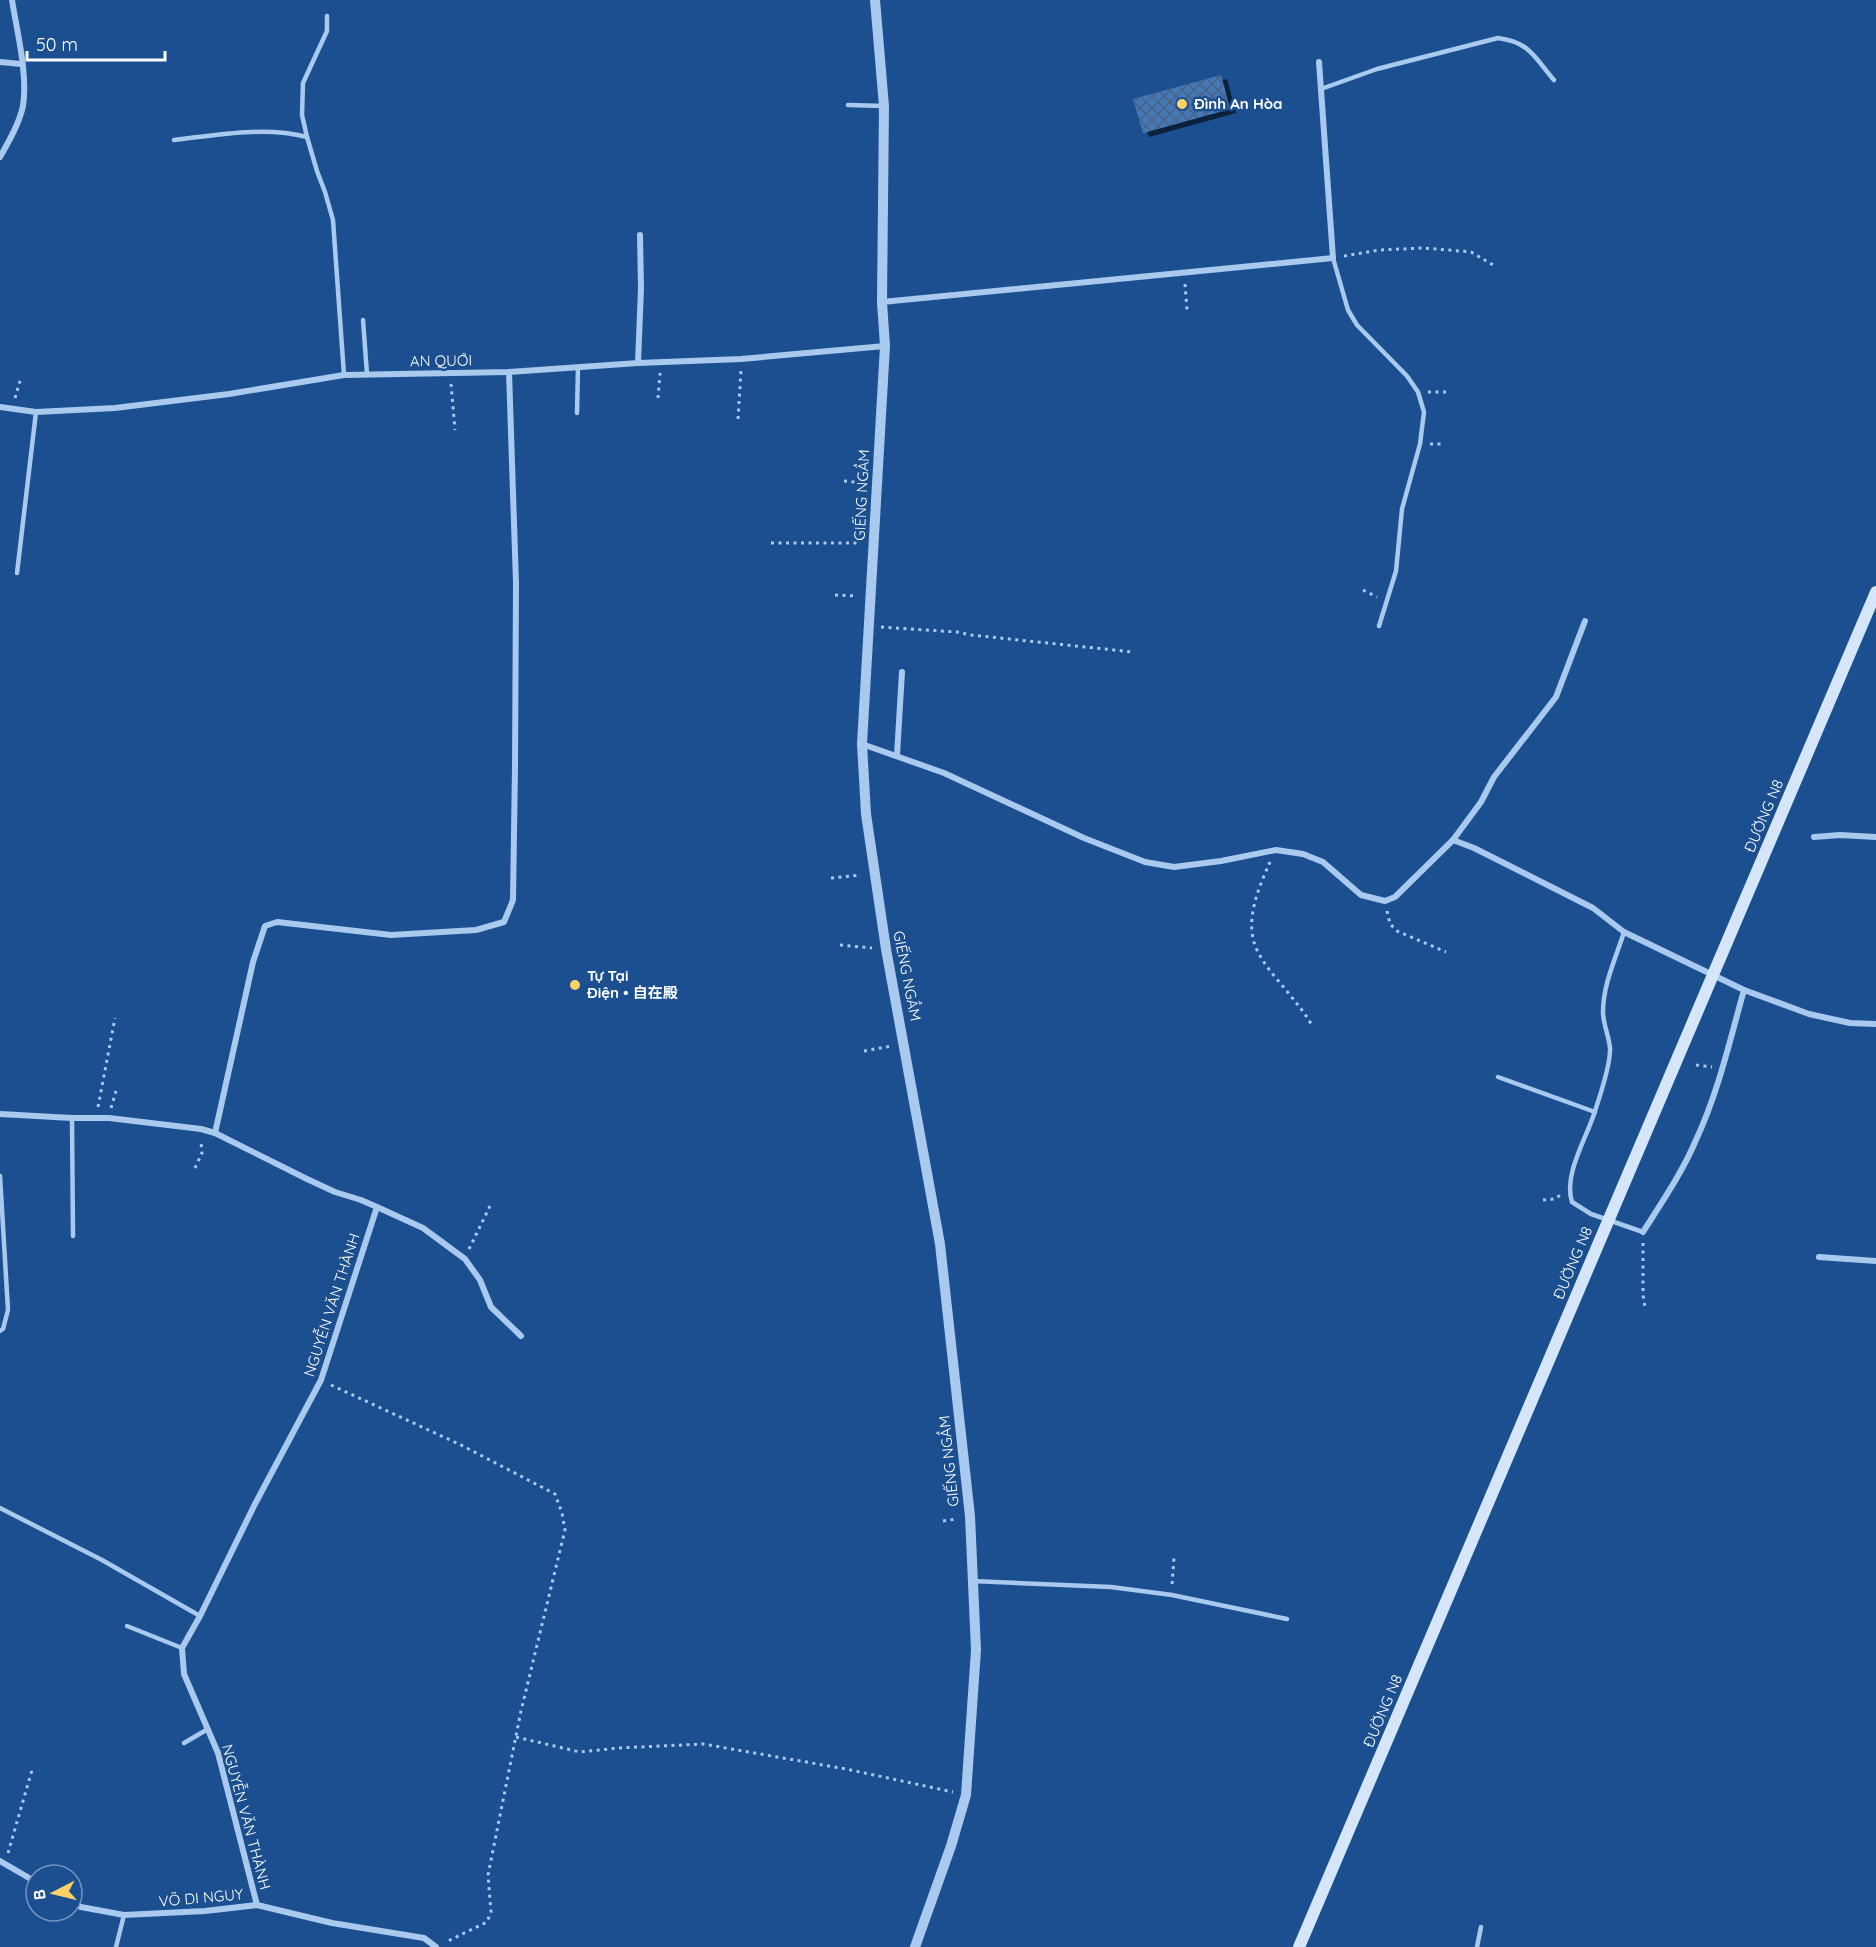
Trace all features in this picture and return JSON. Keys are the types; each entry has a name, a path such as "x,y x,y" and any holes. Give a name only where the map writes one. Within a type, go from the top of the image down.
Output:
{"main road":[{"name":"ĐƯỜNG N8","path":"1299,1947 1876,592"}],"street":[{"path":"0,157 12,138 22,107 24,84 12,0"},
{"name":"GIẾNG NGẦM","path":"875,0 884,106 882,302 885,346 862,744 866,814 886,949 940,1244 970,1516 976,1650 966,1794 951,1846 915,1947"},
{"path":"0,62 21,64"},
{"path":"882,302 1333,258 1319,62"},
{"path":"638,363 641,288 640,235"},
{"name":"AN QUỚI","path":"0,407 36,412 115,408 229,394 344,375 508,372 741,359 885,346"},
{"path":"215,1133 253,962 265,926 277,922 391,934 476,930 504,922 513,900 516,583 508,372"},
{"path":"862,744 944,773 1084,838 1145,862 1174,867 1221,861 1276,850 1303,854 1323,862 1361,896 1385,901 1395,897 1453,840 1481,802 1494,777 1556,697 1585,621"},
{"path":"897,755 902,672"},
{"path":"1814,837 1840,835 1876,837"},
{"path":"1453,840 1474,848 1593,908 1624,932 1744,990 1809,1014 1850,1023 1876,1024"},
{"path":"1643,1232 1677,1178 1696,1141 1722,1069 1744,990"},
{"path":"0,1114 96,1118 201,1129 215,1133 316,1183 423,1228 465,1259 480,1280 491,1307 521,1336"},
{"name":"NGUYỄN VĂN THÀNH","path":"256,1905 218,1753 184,1674 182,1648 321,1380 377,1207"},
{"path":"1819,1257 1876,1261"},
{"path":"2,1862 24,1874"},
{"name":"VÕ DI NGUY","path":"84,1908 124,1915 205,1911 256,1905 332,1923 424,1938 436,1947"}],"lane":[{"path":"327,16 327,31 303,83 302,115 333,220 344,375"},
{"path":"1321,89 1377,69 1498,38 1524,45 1554,81"},
{"path":"848,105 884,106"},
{"path":"174,140 224,134 278,132 307,137"},
{"path":"1333,258 1348,310 1357,326 1407,376 1418,392 1424,412 1420,444 1402,509 1396,571 1379,626"},
{"path":"363,320 367,374"},
{"path":"577,413 578,367"},
{"path":"17,573 36,412"},
{"path":"1624,932 1605,989 1603,1013 1610,1048 1595,1112 1571,1174 1568,1192 1572,1202 1591,1214 1643,1232"},
{"path":"1498,1077 1595,1112"},
{"path":"72,1118 72,1236"},
{"path":"0,1176 8,1310 3,1329 0,1331"},
{"path":"0,1508 102,1560 200,1616"},
{"path":"972,1581 1111,1587 1172,1595 1287,1619"},
{"path":"127,1626 182,1648"},
{"path":"184,1743 208,1729"},
{"path":"116,1947 124,1915"},
{"path":"1477,1947 1481,1927"}],"path":[{"path":"1333,258 1380,250 1423,248 1471,252 1495,266"},
{"path":"1184,273 1187,310"},
{"path":"738,419 741,359"},
{"path":"658,398 660,362"},
{"path":"450,373 455,430"},
{"path":"13,409 20,381"},
{"path":"844,481 878,485"},
{"path":"771,543 874,543"},
{"path":"836,595 871,596"},
{"path":"869,627 957,632 1133,652"},
{"path":"1276,850 1252,909 1252,929 1257,951 1305,1012 1311,1024"},
{"path":"831,878 875,873"},
{"path":"1385,901 1390,924 1398,931 1446,952"},
{"path":"840,945 886,949"},
{"path":"96,1118 115,1018"},
{"path":"864,1051 905,1044"},
{"path":"195,1168 202,1153 199,1136 201,1129"},
{"path":"1544,1200 1554,1199 1568,1192"},
{"path":"465,1259 490,1206"},
{"path":"1643,1232 1642,1264 1645,1307"},
{"path":"321,1380 461,1445 555,1494 566,1530 516,1737 488,1875 491,1912 487,1922 436,1947"},
{"path":"1172,1595 1174,1558"},
{"path":"516,1737 580,1752 703,1743 966,1794"},
{"path":"2,1862 32,1770"}],"building":[{"name":"Đình An Hòa","path":"1221,75 1230,109 1143,133 1133,99"}],"place":[{"name":"Đình An Hòa","path":"1182,104"},
{"name":"Tự Tại Điện • 自在殿","path":"575,985"}]}
